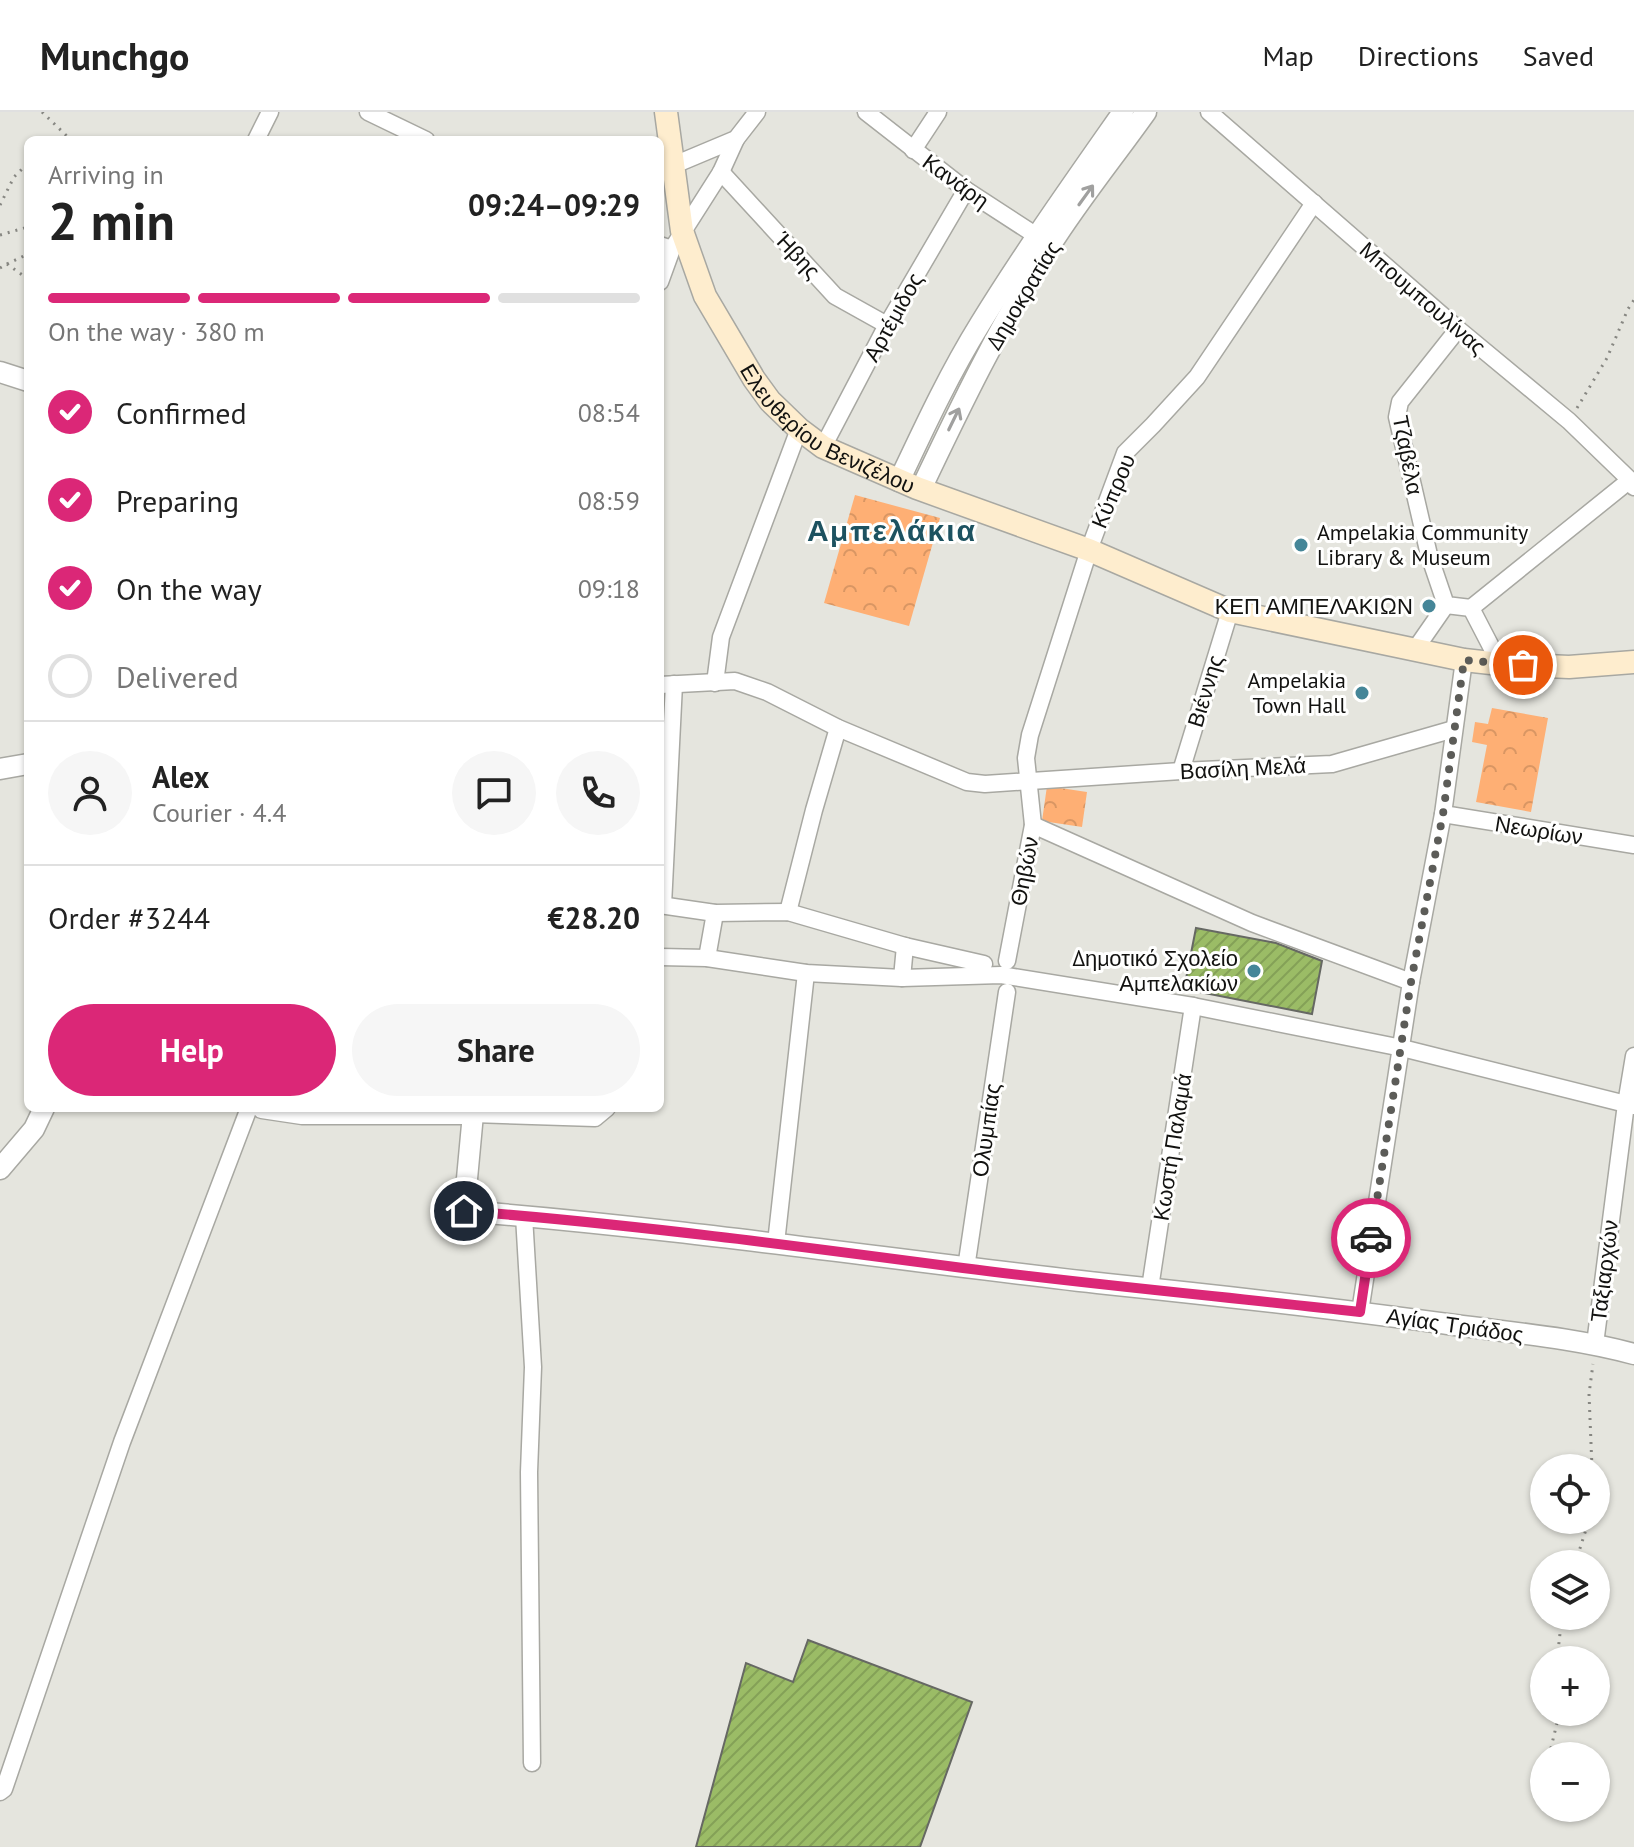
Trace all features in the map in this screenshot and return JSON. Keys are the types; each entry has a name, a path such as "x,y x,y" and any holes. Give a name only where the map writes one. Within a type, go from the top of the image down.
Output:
{"main road":[{"name":"Ελευθερίου Βενιζέλου","path":"666,112 671,242 770,401 823,447 899,481 1089,550 1230,611 1464,660 1569,667 1634,662"}],"street":[{"path":"258,136 270,112"},
{"path":"368,112 418,136"},
{"path":"664,267 671,242 721,172 736,139 757,112"},
{"name":"Κανάρη","path":"866,112 966,190 1044,241"},
{"path":"913,150 938,112"},
{"name":"Δημοκρατίας","path":"921,489 1044,241 1123,112"},
{"name":"Δημοκρατίας","path":"899,481 934,407 979,326 1146,112"},
{"name":"Μπουμπουλίνας","path":"1209,112 1458,329 1569,421 1632,484"},
{"path":"667,170 736,139"},
{"name":"Ήβης","path":"721,172 835,296 887,325"},
{"name":"Αρτέμιδος","path":"823,447 887,325 966,190"},
{"name":"Κύπρου","path":"1028,781 1026,758 1030,735 1089,550 1125,453 1197,377 1314,203"},
{"name":"Τζαβέλα","path":"1446,605 1429,555 1397,417 1400,402 1458,329"},
{"path":"0,372 24,380"},
{"path":"715,683 721,637 799,429"},
{"path":"1414,651 1446,605 1471,608 1632,484"},
{"path":"1471,608 1500,664"},
{"name":"Βιέννης","path":"1181,771 1230,611"},
{"path":"1360,1312 1411,982 1443,814 1464,660"},
{"name":"Βασίλη Μελά","path":"667,684 735,681 767,692 838,728 967,782 985,784 1332,764 1454,729"},
{"path":"664,794 667,684"},
{"path":"788,912 838,728"},
{"path":"0,769 24,765"},
{"name":"Θηβών","path":"1007,961 1033,825 1028,781"},
{"name":"Νεωρίων","path":"1443,814 1634,845"},
{"path":"1033,825 1252,923 1411,982"},
{"path":"664,905 715,913 788,912 905,946 984,964"},
{"path":"707,958 715,913"},
{"path":"902,978 905,946"},
{"path":"664,957 707,958 806,973 902,978 1001,975 1193,1006 1402,1048 1630,1105"},
{"path":"776,1243 806,973"},
{"name":"Ολυμπίας","path":"966,1268 1007,992"},
{"name":"Κωστή Παλαμά","path":"1150,1288 1193,1006"},
{"name":"Ταξιαρχών","path":"1595,1344 1630,1105 1634,1056"},
{"path":"0,1169 34,1129 42,1112"},
{"path":"0,1792 4,1789 122,1442 247,1112"},
{"path":"289,1112 416,1112"},
{"name":"Αγίας Τριάδος","path":"473,1112 464,1211 776,1243 966,1268 1360,1312 1595,1344 1634,1354"},
{"path":"490,1112 595,1118 602,1112"},
{"path":"524,1216 533,1367 529,1487 532,1763"}],"path":[{"path":"42,112 67,136"},
{"path":"0,205 14,177 24,167"},
{"path":"0,235 24,228"},
{"path":"0,268 24,256"},
{"path":"7,264 24,276"},
{"path":"1569,421 1607,358 1634,300"},
{"path":"1591,1454 1589,1394 1595,1344"}],"green space":[{"path":"855,495 940,518 909,626 824,603"},
{"path":"1492,708 1548,718 1531,812 1476,802 1487,745 1472,742 1475,722 1488,724"},
{"path":"1047,786 1087,792 1082,827 1042,821"}],"building":[{"name":"Δημοτικό Σχολείο Αμπελακίων","path":"1196,928 1276,943 1322,961 1312,1014 1184,989"},
{"path":"808,1640 972,1702 920,1847 696,1847 746,1663 793,1682"}],"way so far":[{"path":"1371,1238 1411,982 1443,814 1464,660 1523,665"}],"place":[{"name":"Ampelakia Community Library & Museum","path":"1301,545"},
{"name":"ΚΕΠ ΑΜΠΕΛΑΚΙΩΝ","path":"1429,606"},
{"name":"Ampelakia Town Hall","path":"1362,693"},
{"name":"Δημοτικό Σχολείο Αμπελακίων","path":"1254,971"}],"district":[{"name":"Αμπελάκια","path":"892,529"}],"route":[{"path":"464,1211 776,1243 966,1268 1360,1312 1371,1238"}]}
